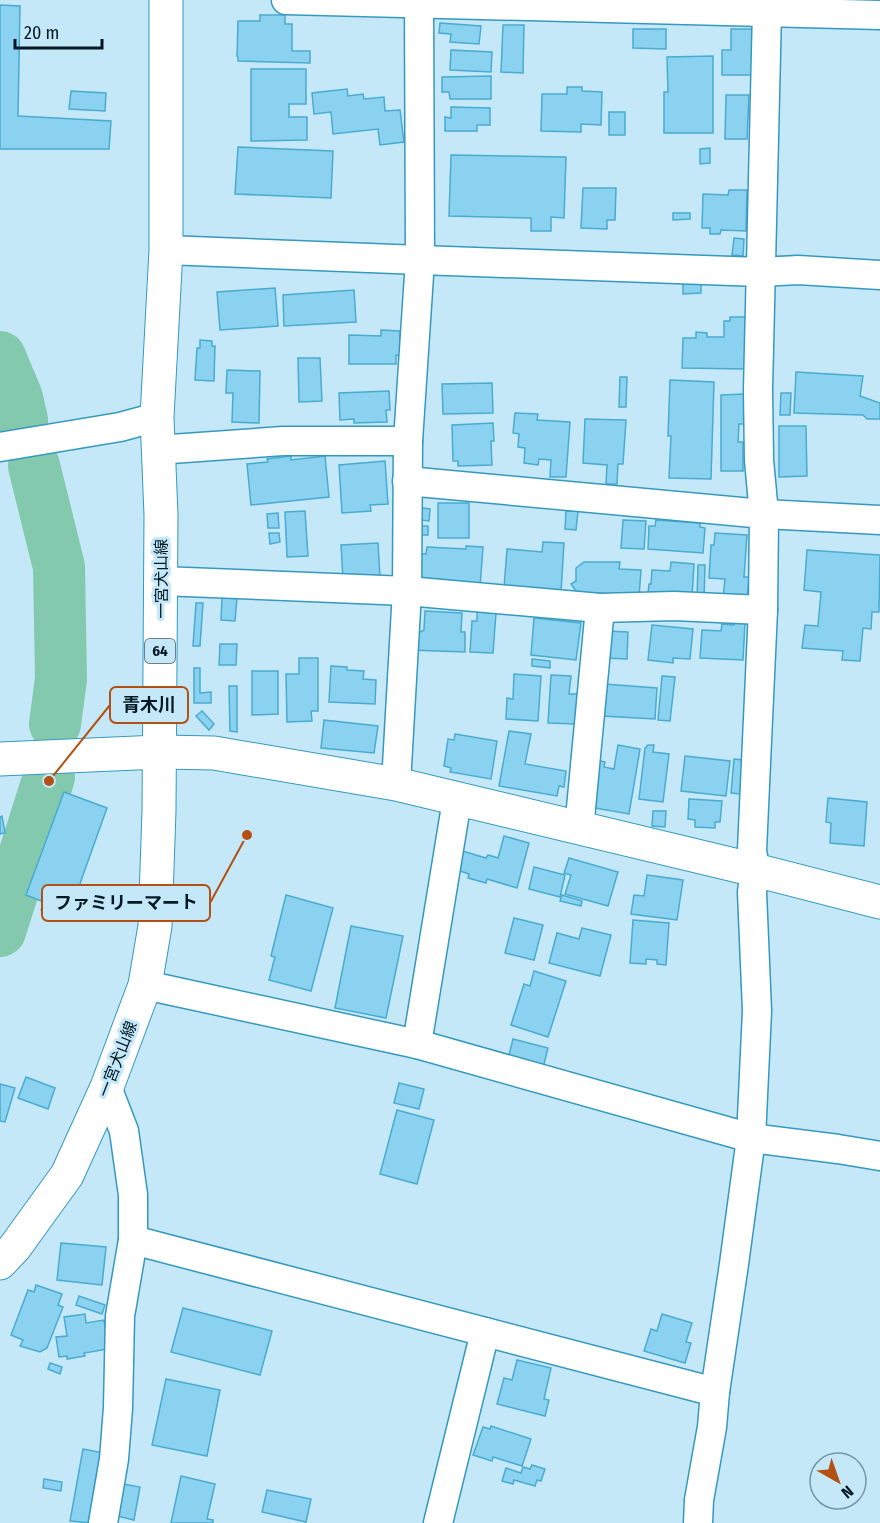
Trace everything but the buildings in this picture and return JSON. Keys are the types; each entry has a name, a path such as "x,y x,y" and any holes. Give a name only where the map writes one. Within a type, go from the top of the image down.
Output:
{"main road":[{"name":"一宮犬山線","path":"0,1263 15,1247 67,1175 107,1087 145,985 155,926 159,811 161,581 157,417 166,250 166,0"},
{"path":"0,759 159,752 213,753 396,784 880,902"}],"street":[{"path":"286,0 769,6 880,15"},
{"path":"396,784 407,591 408,441 420,260 419,2"},
{"path":"699,1523 699,1500 712,1427 751,1138 757,1011 753,892 755,870 752,850 763,610 764,514 759,460 758,390 769,6"},
{"path":"166,250 760,272 798,270 880,275"},
{"path":"0,447 120,427 157,417"},
{"path":"157,450 283,441 408,441"},
{"path":"407,481 764,514 880,520"},
{"path":"161,581 407,591 600,608 674,606 763,610"},
{"path":"579,829 600,608"},
{"path":"417,1044 457,800"},
{"path":"145,985 417,1044 751,1138 880,1156"},
{"path":"103,1523 114,1459 120,1316 133,1240 133,1195 124,1131 107,1087"},
{"path":"133,1240 715,1392"},
{"path":"438,1523 485,1332"}],"waterway":[{"path":"0,357 17,398 22,420"},
{"path":"34,466 59,567 61,679 55,724"},
{"path":"0,931 49,777"}],"place":[{"name":"青木川","path":"49,781"},
{"name":"ファミリーマート","path":"247,835"}]}
